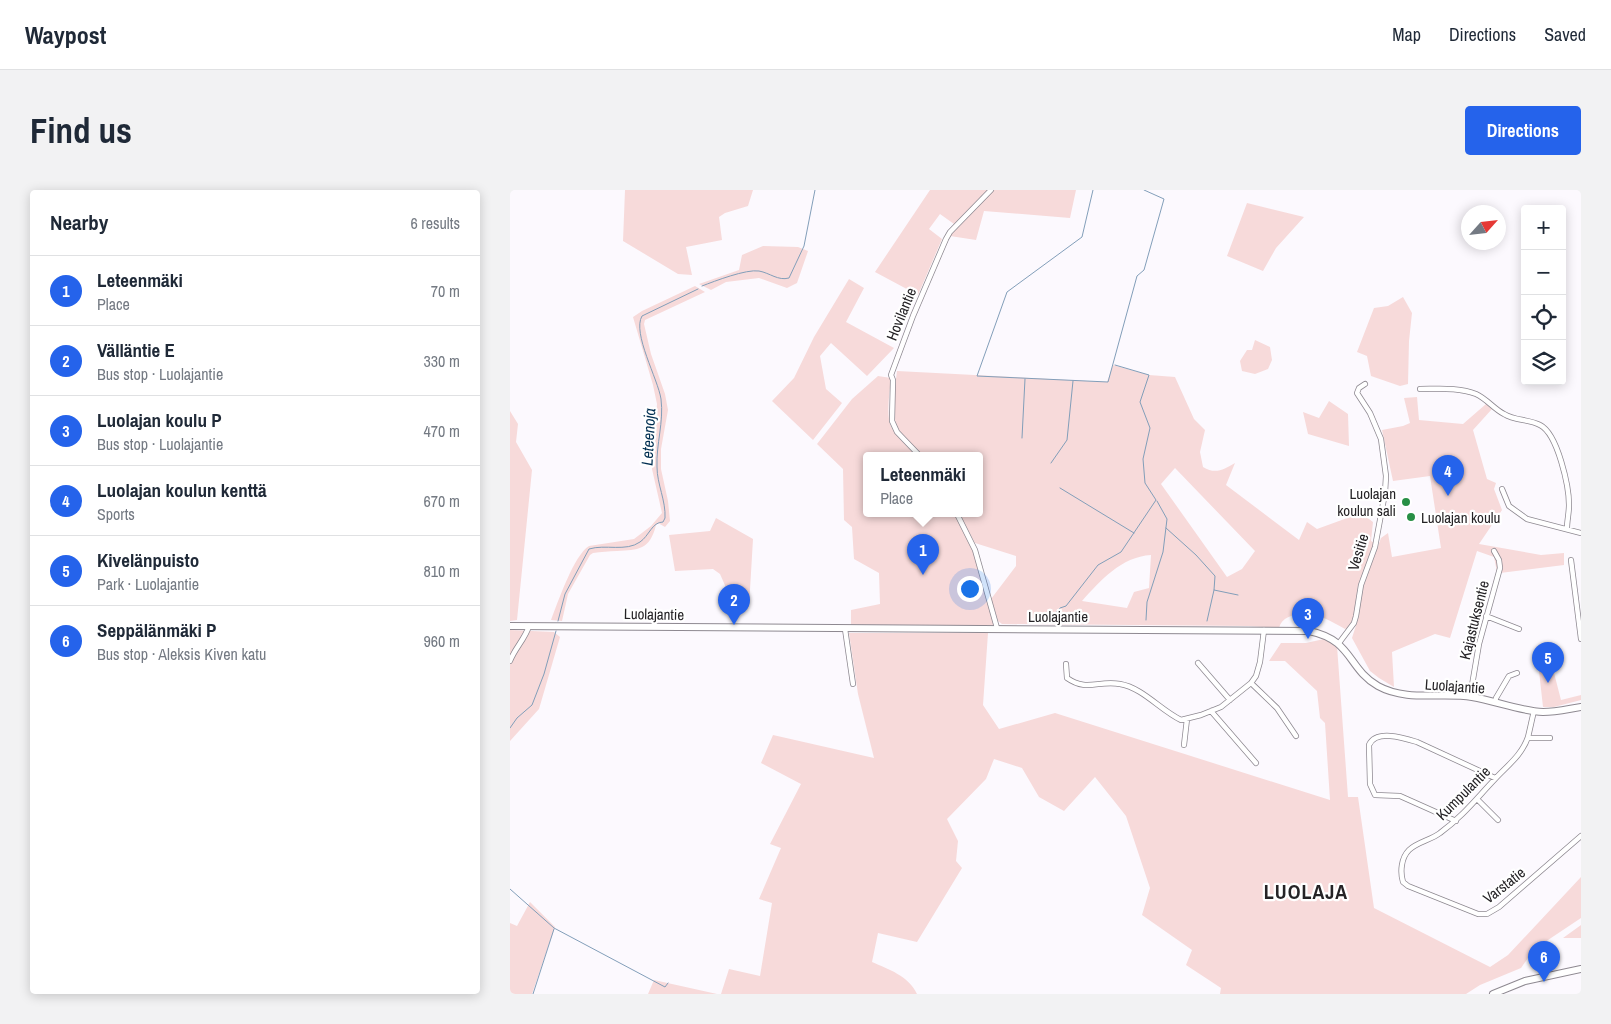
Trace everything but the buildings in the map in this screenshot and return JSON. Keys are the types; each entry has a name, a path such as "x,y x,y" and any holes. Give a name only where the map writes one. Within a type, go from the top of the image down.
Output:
{"main road":[{"name":"Luolajantie","path":"510,626 1309,631 1324,635 1339,643 1364,675 1379,687 1388,691 1407,695 1470,697 1534,711 1552,712 1581,706"},
{"path":"1493,994 1525,981 1581,969"}],"street":[{"name":"Hovilantie","path":"916,452 896,432 892,421 893,380 891,375 913,316 946,239 950,232 991,190"},
{"name":"Vesitie","path":"1339,643 1354,624 1361,585 1375,547 1385,493 1385,462 1381,439 1370,413 1357,394 1359,388 1365,384"},
{"path":"1420,389 1455,389 1477,394 1504,415 1541,425 1547,430 1555,442 1562,465 1569,504 1567,528"},
{"path":"1502,489 1509,506 1527,519 1581,533"},
{"path":"958,517 975,550 997,628"},
{"name":"Kajastuksentie","path":"1470,697 1486,616 1500,568 1499,560 1494,551"},
{"path":"1571,560 1581,639"},
{"path":"1486,616 1519,628"},
{"path":"510,661 529,626"},
{"path":"845,629 853,684"},
{"path":"1066,664 1067,678 1072,682 1081,686 1108,683 1131,686 1181,720 1187,719 1221,707 1251,683 1256,676 1260,662 1264,630"},
{"path":"1198,664 1230,700"},
{"path":"1496,702 1496,698 1510,676 1518,673"},
{"path":"1251,683 1277,708 1296,736"},
{"path":"1211,711 1256,763"},
{"name":"Kumpulantie","path":"1403,882 1401,868 1404,857 1409,850 1437,835 1456,820 1477,800 1495,778 1513,762 1528,738 1534,711"},
{"path":"1184,745 1187,719"},
{"path":"1456,820 1400,796 1375,795 1370,784 1369,745 1371,740 1390,736 1417,742 1495,778"},
{"path":"1528,738 1550,738"},
{"path":"1477,800 1498,820"},
{"name":"Varstatie","path":"1403,882 1408,886 1478,914 1487,914 1500,907 1581,836"}],"shaded area":[{"path":"625,190 753,190 748,206 725,213 719,217 722,240 686,247 692,275 678,274 623,241"},
{"path":"930,190 988,190 954,224 940,214 929,229 942,239 918,295 875,272"},
{"path":"992,190 1076,190 1070,218 984,211 976,240 950,236 951,232"},
{"path":"1247,203 1304,217 1276,248 1263,271 1227,256"},
{"path":"763,246 798,247 808,251 797,283 787,288 759,278 726,282 711,290 699,284 739,270 742,255"},
{"path":"849,279 864,288 846,322 894,348 867,376 831,343 820,356 826,389 842,403 813,440 772,401 794,378 814,337"},
{"path":"695,286 705,292 645,320 644,324 668,410 661,449 661,469 670,521 665,527 658,523 647,544 642,547 631,550 593,553 590,555 568,594 562,621 551,620 572,569 583,551 589,546 634,539 651,526 662,513 652,469 657,404 633,317"},
{"path":"1403,297 1412,313 1408,384 1400,386 1371,376 1367,356 1357,352 1374,308 1388,306"},
{"path":"1255,340 1270,347 1272,360 1268,369 1255,374 1242,371 1240,361 1247,350 1252,350"},
{"path":"1113,365 1149,375 1175,377 1194,419 1205,430 1200,452 1203,467 1216,471 1235,463 1226,485 1299,540 1307,522 1317,529 1361,513 1373,522 1371,541 1375,543 1358,585 1354,615 1350,627 1345,629 1324,618 1305,614 1286,618 1279,628 1248,626 1002,624 998,621 991,599 1016,566 1016,556 975,543 961,517 983,517 983,452 920,452 904,437 894,417 893,409 897,371 1107,382","holes":["1175,468 1255,551 1242,569 1227,577 1161,484","1151,555 1149,588 1134,592 1127,608 1082,601 1112,571 1130,560"]},
{"path":"878,376 891,378 888,409 890,424 893,430 914,452 863,452 863,517 956,517 974,552 994,625 851,627 851,610 880,604 879,573 854,559 852,527 844,520 843,469 817,444 852,399"},
{"path":"1417,397 1419,420 1463,424 1486,404 1492,409 1473,430 1487,479 1496,483 1494,489 1502,510 1479,544 1541,555 1564,553 1564,565 1500,573 1497,572 1494,557 1477,551 1450,638 1435,634 1392,652 1394,687 1370,671 1352,638 1358,619 1363,587 1381,538 1388,533 1392,557 1441,548 1430,476 1393,481 1382,430 1410,423 1404,398"},
{"path":"1329,401 1348,414 1349,446 1308,434 1303,412 1319,418"},
{"path":"510,411 518,424 516,442 532,470 517,620 510,621"},
{"path":"716,518 753,539 749,607 731,599 720,574 713,569 675,571 669,535 710,531"},
{"path":"510,630 554,632 560,637 539,709 510,741"},
{"path":"849,633 988,633 983,705 999,729 1055,713 1330,800 1325,723 1320,718 1317,691 1285,661 1269,661 1281,643 1306,643 1324,639 1337,646 1348,797 1358,797 1374,908 1490,967 1508,955 1581,877 1581,918 1542,944 1530,955 1521,968 1480,985 1466,994 1220,994 1221,988 1186,965 1192,950 1142,915 1150,888 1126,816 1095,777 1064,811 1039,797 1022,768 994,759 986,779 947,819 958,841 956,861 962,868 917,942 878,933 872,962 891,970 909,982 917,994 721,994 729,969 760,976 772,903 759,899 781,848 770,844 801,784 761,763 773,735 874,758 858,694"},
{"path":"1553,669 1561,700 1581,695 1581,700 1554,707 1543,707 1539,671"},
{"path":"530,902 555,927 532,994 510,994 510,923 517,926"},
{"path":"1581,925 1581,938 1563,938"},
{"path":"654,980 717,994 648,994"}],"waterway":[{"name":"Leteenoja","path":"702,286 730,276 753,271 785,279 789,278 804,246 815,190"},
{"path":"1093,190 1082,237 1007,292 977,376 1108,382 1137,276 1144,270 1164,199 1144,190"},
{"name":"Leteenoja","path":"558,621 565,594 589,549 634,545 640,542 656,524 663,522 665,518 657,467 662,416 661,399 643,344 640,324 642,316 698,289"},
{"path":"1049,620 1060,608 1066,606 1098,565 1121,552 1156,500 1145,483 1143,459 1150,428 1140,402 1149,375 1115,365"},
{"path":"1022,438 1025,379"},
{"path":"1051,463 1067,440 1073,381"},
{"path":"1060,488 1134,533"},
{"path":"1146,620 1147,602 1163,552 1167,519 1157,501"},
{"path":"1166,528 1196,555 1215,576 1214,590 1238,595"},
{"path":"1207,621 1214,590"},
{"name":"Leteenoja","path":"510,728 517,718 532,705 544,674 556,631"},
{"path":"510,889 554,928 665,987 668,983"},
{"path":"533,994 554,929"}],"place":[{"name":"Luolajan koulun kenttä","path":"1448,496"},
{"name":"Luolajan koulun sali","path":"1406,502"},
{"name":"Luolajan koulu","path":"1411,517"},
{"name":"Leteenmäki","path":"923,575"},
{"name":"Välläntie E","path":"734,625"},
{"name":"Luolajan koulu P","path":"1308,639"},
{"name":"Kivelänpuisto","path":"1548,683"},
{"name":"Seppälänmäki P","path":"1544,982"}],"district":[{"name":"LUOLAJA","path":"1306,891"}]}
